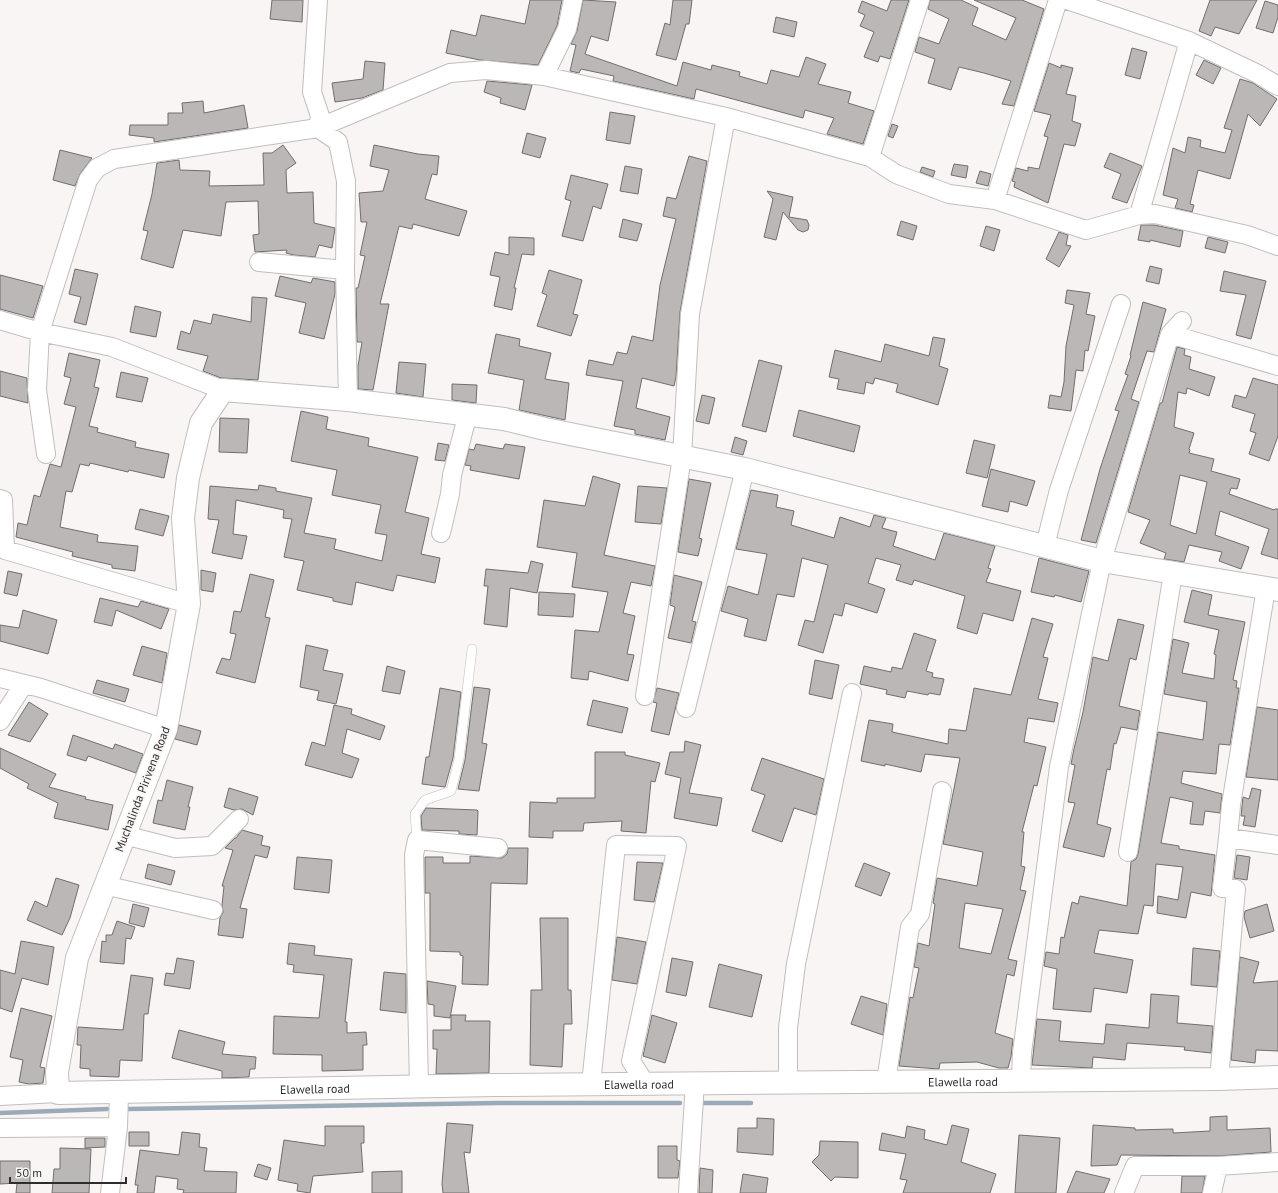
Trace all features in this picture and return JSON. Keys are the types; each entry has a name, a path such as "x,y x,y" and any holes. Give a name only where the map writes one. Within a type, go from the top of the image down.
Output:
{"street":[{"path":"318,0 312,92 320,116 318,128"},
{"path":"544,76 567,29 573,0"},
{"path":"870,157 920,0"},
{"path":"995,200 1058,0"},
{"path":"1067,0 1189,41 1258,74 1278,86"},
{"path":"1139,215 1189,41"},
{"path":"46,454 37,390 40,332 88,180 97,168 114,159 318,128 450,73 486,70 544,76 726,117 870,157 896,174 949,194 995,200 1086,230 1139,215 1155,214 1247,235 1278,246"},
{"path":"645,696 682,456 690,314 726,117"},
{"path":"318,128 338,142 346,181 345,270 348,400"},
{"path":"259,262 345,270"},
{"path":"1045,546 1059,490 1121,304"},
{"path":"0,320 40,332 112,347 222,390 348,400 468,413 504,419 545,429 745,470 1045,546 1102,562 1272,589 1231,805 1222,888 1236,889 1219,1079"},
{"path":"1020,1080 1022,1053 1059,767 1102,562 1176,327 1278,366"},
{"name":"Muchalinda Pirivena Road","path":"58,1093 58,1072 77,958 104,885 166,729 189,604 183,518 188,478 201,423 222,390"},
{"path":"441,533 450,494 452,475 468,413"},
{"path":"686,708 745,470"},
{"path":"0,500 3,500 5,550 189,604"},
{"path":"1128,852 1173,573"},
{"path":"0,678 24,684 166,729"},
{"path":"0,721 24,684"},
{"path":"788,1081 788,1028 796,964 852,693"},
{"path":"886,1081 910,927 920,914 942,791"},
{"path":"124,835 175,848 212,846 239,818"},
{"path":"1228,838 1278,845"},
{"path":"419,1087 414,855 417,840 498,848"},
{"path":"590,1084 616,845 676,846 631,1061 644,1083"},
{"path":"104,885 213,910"},
{"name":"Elawella road","path":"0,1096 58,1093 695,1082 1219,1079 1278,1077"},
{"path":"688,1193 695,1082"},
{"path":"110,1193 118,1127 119,1093"},
{"path":"0,1128 118,1127"},
{"path":"1124,1193 1135,1166 1218,1166 1278,1162"},
{"path":"1212,1193 1218,1166"}],"lane":[{"path":"417,840 415,814 425,800 451,791 459,759 472,648"}],"building":[{"path":"272,0 303,0 302,22 270,19"},
{"path":"530,0 562,0 557,26 538,65 480,60 446,53 451,30 476,36 481,15 525,24"},
{"path":"583,0 616,2 608,41 591,36 585,54 677,86 683,62 711,70 712,65 740,72 739,76 767,84 771,70 799,77 806,57 826,64 818,84 851,92 848,103 874,111 863,144 827,134 834,118 805,110 803,118 696,89 694,99 613,81 614,76 581,69 579,73 570,71 576,45 571,44 577,31"},
{"path":"673,0 692,0 689,24 686,24 676,60 656,55 665,23 670,25"},
{"path":"891,0 909,0 890,59 880,56 878,62 864,57 874,32 860,26 865,15 858,12 862,1 887,11"},
{"path":"930,0 961,0 978,8 972,25 1006,40 1016,18 974,0 1022,0 1044,9 1014,106 1002,104 1011,81 984,73 959,67 951,90 928,83 935,59 915,52 919,37 939,44 949,19 928,9"},
{"path":"1210,0 1257,0 1239,34 1215,27 1211,36 1199,31"},
{"path":"1265,1 1278,5 1278,17 1273,33 1256,28"},
{"path":"776,17 797,22 794,37 773,32"},
{"path":"1132,48 1147,52 1140,79 1125,75"},
{"path":"1204,60 1221,68 1213,84 1196,75"},
{"path":"365,61 385,63 383,90 362,98 335,102 332,83 363,79"},
{"path":"1049,63 1061,68 1061,65 1073,68 1066,94 1076,96 1072,121 1081,124 1075,146 1064,144 1048,203 1014,187 1015,182 1012,181 1016,168 1028,171 1028,167 1039,169 1048,137 1044,136 1051,115 1034,111"},
{"path":"1240,79 1253,83 1277,99 1260,126 1248,114 1230,179 1198,170 1190,204 1194,205 1192,212 1175,208 1178,199 1163,195 1173,148 1185,153 1188,137 1201,140 1200,147 1225,153 1232,130 1224,128"},
{"path":"487,81 532,85 525,110 500,103 501,98 484,92"},
{"path":"203,101 204,113 244,105 248,128 154,142 154,138 129,135 130,125 168,125 168,113 183,113 182,103"},
{"path":"610,112 635,116 630,144 606,140"},
{"path":"892,124 898,126 893,138 888,136"},
{"path":"527,133 546,138 540,158 522,153"},
{"path":"283,145 296,163 286,170 287,193 313,192 314,223 335,228 332,248 319,245 315,257 286,253 287,250 255,252 253,235 259,234 258,201 226,202 221,236 183,230 173,268 141,259 148,231 143,230 152,194 157,163 179,160 180,170 210,171 209,186 264,185 263,153 272,153"},
{"path":"374,145 418,154 439,156 437,175 432,174 425,199 467,211 459,236 413,224 412,229 399,226 380,304 389,304 373,390 358,389 358,366 362,342 357,342 356,288 358,288 365,256 360,255 367,222 361,222 359,193 383,191 389,170 370,166"},
{"path":"60,150 92,158 80,174 75,186 53,180"},
{"path":"1110,153 1142,166 1127,203 1112,198 1121,174 1104,167"},
{"path":"689,156 707,161 680,312 676,377 674,386 642,378 636,408 670,417 665,440 635,434 635,430 614,426 623,381 586,375 589,360 613,365 617,352 627,354 632,336 653,341 660,285 676,219 663,216 667,197 676,199"},
{"path":"954,164 968,166 966,178 951,175"},
{"path":"625,166 642,169 638,194 620,191"},
{"path":"922,167 935,171 933,177 920,172"},
{"path":"980,171 991,174 988,186 976,183"},
{"path":"571,175 608,184 601,209 593,206 583,241 562,236 571,201 565,199"},
{"path":"767,191 793,197 789,217 807,220 809,225 808,230 803,232 798,230 783,212 776,240 764,237 773,199"},
{"path":"623,219 642,224 637,241 619,237"},
{"path":"901,221 917,226 913,240 897,235"},
{"path":"1141,225 1154,225 1183,231 1180,247 1150,240 1150,242 1138,240"},
{"path":"986,226 1000,230 994,251 980,246"},
{"path":"1059,232 1068,235 1066,245 1071,246 1059,267 1046,259"},
{"path":"509,237 534,238 534,255 522,254 514,288 516,288 512,310 494,306 500,277 490,275 495,252 509,255"},
{"path":"1208,237 1228,242 1225,253 1205,248"},
{"path":"1150,266 1162,269 1159,284 1146,281"},
{"path":"75,269 98,274 86,325 74,322 81,297 69,294"},
{"path":"549,270 582,280 573,314 578,315 571,336 537,326 547,295 542,293"},
{"path":"1224,271 1266,281 1251,339 1236,335 1246,295 1220,291"},
{"path":"0,275 43,286 33,318 0,309"},
{"path":"280,276 311,283 313,278 335,282 335,294 324,339 299,333 306,303 275,296"},
{"path":"1067,290 1090,293 1086,314 1095,316 1088,351 1085,350 1083,371 1076,370 1071,411 1048,408 1050,395 1061,397 1064,382 1066,346 1074,305 1065,303"},
{"path":"252,297 267,298 258,380 221,378 203,371 208,356 177,349 181,331 190,334 194,320 211,324 213,314 251,322"},
{"path":"1143,302 1166,309 1154,352 1147,351 1131,399 1139,402 1096,543 1081,540 1100,469 1119,411 1115,410 1128,375 1125,374 1131,356"},
{"path":"135,306 161,312 156,337 130,332"},
{"path":"496,334 520,339 519,346 551,353 545,379 569,383 565,420 519,410 524,380 488,373"},
{"path":"933,337 945,339 939,366 948,369 938,405 896,392 898,384 875,378 873,384 866,382 864,394 837,389 839,379 829,377 835,350 881,362 885,344 929,356"},
{"path":"1177,347 1185,349 1184,355 1191,357 1189,369 1215,377 1209,396 1187,388 1186,394 1178,392 1174,427 1194,433 1189,453 1214,459 1211,471 1240,479 1237,489 1231,488 1229,494 1274,510 1278,509 1278,559 1261,554 1269,529 1220,511 1215,535 1249,547 1241,569 1219,561 1222,552 1189,545 1184,562 1164,559 1166,553 1140,543 1150,520 1128,512 1160,403 1162,403","holes":["1180,475 1207,482 1196,534 1170,525"]},
{"path":"69,353 100,360 94,387 99,388 89,426 98,428 97,432 136,442 135,447 169,454 164,478 129,470 128,472 90,463 89,466 80,464 72,492 66,491 60,527 98,535 97,542 138,546 135,571 112,568 112,565 72,556 73,552 16,537 18,523 27,525 34,495 40,497 50,464 61,467 76,407 64,404 71,378 64,376"},
{"path":"759,360 782,366 766,432 742,426"},
{"path":"399,362 426,364 423,397 396,393"},
{"path":"0,371 27,378 28,403 0,396"},
{"path":"121,372 148,378 142,402 116,397"},
{"path":"1253,378 1278,385 1278,436 1269,461 1249,454 1256,433 1250,431 1255,414 1232,407 1235,395 1246,398"},
{"path":"452,384 477,385 476,403 452,400"},
{"path":"702,395 715,398 709,424 696,421"},
{"path":"799,410 860,426 854,452 793,436"},
{"path":"301,411 328,417 326,429 369,438 368,446 418,457 405,512 429,518 421,554 440,558 435,583 397,575 393,591 356,582 352,605 333,601 333,598 297,590 304,561 284,557 292,519 283,518 284,510 236,500 233,534 247,536 242,559 212,553 219,520 208,519 210,486 258,490 259,485 276,488 276,491 312,498 304,533 336,539 334,549 382,561 387,535 375,533 381,505 332,495 337,470 291,461"},
{"path":"220,418 249,419 247,453 219,452"},
{"path":"735,437 747,441 743,455 731,452"},
{"path":"974,440 995,445 987,478 966,473"},
{"path":"438,443 449,445 445,461 435,460"},
{"path":"476,444 503,449 505,444 525,447 519,479 470,470 471,466 465,465 469,449 474,450"},
{"path":"991,469 1035,481 1027,506 1010,501 1008,512 982,506"},
{"path":"593,476 620,484 604,555 655,566 651,586 631,582 623,613 635,616 627,654 634,655 628,681 589,671 588,680 571,678 575,630 599,632 608,592 572,587 577,553 537,547 544,500 585,506"},
{"path":"689,479 711,483 699,538 702,539 698,556 678,552"},
{"path":"638,486 667,488 661,524 635,522"},
{"path":"751,490 778,495 776,507 794,511 791,525 834,538 840,517 870,527 874,515 886,518 882,528 897,532 893,546 935,560 944,533 995,546 988,568 991,569 986,582 1021,591 1013,621 983,613 977,634 957,628 965,596 914,580 912,585 896,580 901,565 876,558 868,583 885,589 877,613 845,603 842,616 834,614 823,653 798,645 805,620 814,622 828,565 802,558 794,597 777,594 766,641 744,636 748,619 721,611 728,586 758,595 767,554 736,549"},
{"path":"140,509 169,516 163,536 135,529"},
{"path":"1039,558 1089,571 1081,602 1055,595 1054,597 1031,592"},
{"path":"531,561 543,564 537,593 510,588 507,627 484,624 488,586 484,586 486,569 528,573"},
{"path":"201,570 216,573 213,592 201,590"},
{"path":"8,571 22,574 17,596 4,593"},
{"path":"250,574 274,580 265,617 270,618 255,683 216,673 222,658 230,660 236,634 230,633 234,611 241,612"},
{"path":"674,575 702,582 692,621 696,622 691,643 668,638 675,607 670,605"},
{"path":"1192,590 1212,595 1208,615 1245,622 1233,680 1237,681 1236,688 1239,688 1230,745 1219,744 1216,774 1183,771 1181,783 1222,794 1220,813 1205,811 1203,825 1190,824 1193,802 1170,797 1161,843 1179,846 1179,849 1215,855 1211,896 1191,892 1186,918 1157,913 1158,896 1178,900 1183,867 1156,864 1153,906 1144,905 1138,934 1099,930 1094,953 1133,960 1127,993 1094,988 1091,1012 1053,1009 1057,969 1044,966 1046,952 1059,954 1061,937 1064,938 1072,902 1078,904 1080,896 1127,906 1131,862 1136,859 1138,854 1158,732 1203,740 1207,702 1164,694 1173,639 1189,643 1182,673 1214,679 1216,655 1214,654 1219,630 1184,622"},
{"path":"539,592 575,594 573,617 538,615"},
{"path":"100,598 138,607 141,601 169,609 161,629 116,610 112,626 94,622"},
{"path":"23,610 57,620 48,654 0,641 0,625 19,628"},
{"path":"1032,618 1053,624 1043,657 1048,658 1038,699 1058,703 1054,722 1028,718 1024,742 1046,747 1037,786 1034,785 1022,832 1024,832 1021,866 1025,867 1020,890 1026,891 1008,959 1017,961 1014,976 1007,974 995,1033 1013,1039 1008,1068 999,1068 977,1062 940,1063 939,1069 899,1066 910,997 913,998 919,968 914,967 918,943 929,946 937,878 977,886 983,852 943,844 960,758 925,754 921,772 885,764 885,766 861,761 869,720 893,724 892,732 948,744 949,729 966,731 974,688 1011,695","holes":["965,903 1003,909 991,954 959,948"]},
{"path":"1118,619 1144,625 1136,660 1130,658 1119,706 1140,711 1137,730 1121,727 1116,744 1114,743 1110,770 1107,769 1097,824 1111,828 1104,857 1063,847 1075,803 1068,802 1075,765 1071,764 1083,712 1093,657 1108,661"},
{"path":"914,633 936,640 926,671 933,673 932,677 944,679 940,695 929,693 928,695 907,691 905,698 886,694 887,690 860,684 864,666 891,672 892,667 902,669"},
{"path":"306,645 328,650 323,670 343,674 336,704 317,700 319,691 300,687"},
{"path":"142,646 167,653 162,683 133,675"},
{"path":"815,660 839,665 832,699 809,694"},
{"path":"387,666 405,671 400,694 382,691"},
{"path":"97,680 129,689 125,702 93,693"},
{"path":"474,687 490,689 482,743 487,744 479,791 458,789 465,760"},
{"path":"440,688 461,692 453,758 445,787 422,784 426,757 429,757"},
{"path":"657,688 679,693 669,735 651,731 657,703 653,702"},
{"path":"593,700 628,708 622,733 587,725"},
{"path":"29,702 48,714 30,742 8,735"},
{"path":"334,705 352,709 351,714 385,726 380,740 347,729 342,753 359,759 352,778 305,765 312,742 325,746"},
{"path":"1257,707 1278,710 1278,780 1246,777"},
{"path":"179,725 201,731 197,745 175,739"},
{"path":"73,735 113,749 115,744 143,754 136,773 88,756 86,761 67,755"},
{"path":"685,741 701,745 689,793 722,798 717,826 674,818 681,778 665,774 670,752 684,752"},
{"path":"0,748 56,774 49,787 86,797 85,799 113,805 108,830 54,818 58,803 27,788 29,784 0,768"},
{"path":"595,752 625,752 625,755 660,763 655,782 651,781 646,833 621,831 622,821 584,823 583,831 553,831 553,838 529,837 530,802 557,803 557,798 595,798"},
{"path":"762,758 824,779 816,815 794,808 782,842 752,831 765,795 751,790"},
{"path":"167,780 193,787 188,807 190,807 185,830 153,823 158,800 162,801"},
{"path":"229,788 258,797 253,815 242,809 234,810 224,807"},
{"path":"1252,788 1261,790 1255,827 1243,825 1245,816 1241,816 1243,797 1249,799"},
{"path":"426,808 477,810 477,835 459,834 459,831 422,830 421,816"},
{"path":"242,830 263,836 261,845 270,847 267,858 255,855 240,908 247,909 243,938 218,935 220,918 223,912 222,905 224,886 222,886 233,850 225,848"},
{"path":"508,848 528,848 527,884 491,883 488,985 462,984 463,956 460,955 460,952 430,951 430,893 425,893 425,857 443,857 443,863 470,863 470,856 502,858 507,854"},
{"path":"1237,855 1250,857 1247,880 1234,878"},
{"path":"297,857 332,860 329,893 294,889"},
{"path":"637,862 663,863 654,902 634,900"},
{"path":"864,863 890,873 881,896 855,886"},
{"path":"148,864 175,871 171,885 145,878"},
{"path":"56,878 79,885 70,918 62,935 27,920 35,901 47,907"},
{"path":"133,904 149,908 144,927 129,923"},
{"path":"1267,904 1274,931 1250,938 1244,917 1245,911"},
{"path":"540,918 568,918 568,990 571,990 572,1024 564,1024 562,1067 530,1065 531,990 542,990"},
{"path":"117,921 135,927 131,939 126,938 124,964 100,962 102,941 106,942 106,935 112,935"},
{"path":"617,937 646,942 637,984 612,980"},
{"path":"21,941 54,947 48,985 22,978 12,1012 0,1008 0,970 15,974"},
{"path":"289,943 315,946 314,955 352,959 345,1022 347,1022 347,1033 366,1032 367,1045 363,1045 363,1070 322,1071 322,1055 273,1054 274,1016 319,1018 324,975 293,972 294,965 287,964"},
{"path":"1193,948 1220,951 1217,987 1191,985"},
{"path":"1240,957 1259,962 1253,983 1278,981 1278,1051 1256,1050 1255,1063 1231,1060"},
{"path":"177,958 194,961 190,989 164,985 166,973 174,974"},
{"path":"672,958 693,962 686,996 666,992"},
{"path":"719,964 762,975 752,1017 709,1007"},
{"path":"384,972 406,974 406,1013 380,1010"},
{"path":"131,975 153,978 148,1014 144,1014 142,1061 120,1060 119,1077 90,1076 90,1069 80,1068 81,1045 77,1045 78,1027 123,1030"},
{"path":"427,981 456,986 450,1018 434,1016 434,1005 428,1004"},
{"path":"1151,994 1179,996 1177,1023 1213,1026 1211,1053 1184,1050 1185,1047 1127,1043 1125,1060 1093,1057 1092,1068 1032,1065 1037,1019 1061,1021 1059,1041 1104,1044 1106,1024 1149,1028"},
{"path":"861,996 887,1004 883,1035 851,1024"},
{"path":"21,1008 52,1016 40,1067 45,1068 43,1083 29,1084 19,1082 23,1060 10,1057"},
{"path":"451,1015 466,1015 465,1021 490,1021 489,1073 436,1074 437,1049 433,1049 433,1030 451,1030"},
{"path":"652,1015 677,1023 665,1063 643,1056"},
{"path":"179,1030 225,1042 222,1054 256,1057 255,1069 250,1069 249,1077 222,1078 222,1071 172,1058"},
{"path":"1227,1116 1227,1130 1270,1128 1271,1152 1218,1156 1121,1155 1117,1165 1091,1166 1093,1125 1135,1128 1135,1130 1173,1129 1173,1133 1210,1131 1210,1117"},
{"path":"757,1118 774,1119 773,1155 737,1152 738,1128 757,1128"},
{"path":"447,1123 473,1125 470,1153 464,1152 469,1193 443,1193 442,1184"},
{"path":"952,1125 969,1129 961,1162 996,1174 990,1193 903,1193 907,1180 900,1179 906,1154 879,1150 882,1133 905,1138 907,1126 925,1130 924,1139 947,1145"},
{"path":"325,1126 364,1126 364,1143 361,1143 363,1172 313,1176 310,1193 297,1191 298,1184 278,1180 284,1140 325,1146"},
{"path":"129,1132 149,1132 149,1146 129,1146"},
{"path":"182,1132 200,1134 199,1147 207,1148 204,1171 237,1172 236,1193 183,1193 184,1190 177,1189 178,1179 156,1176 154,1193 137,1193 138,1185 135,1185 140,1150 179,1155"},
{"path":"1019,1135 1060,1138 1056,1193 1015,1193"},
{"path":"85,1138 105,1138 105,1147 85,1148"},
{"path":"820,1141 858,1142 858,1178 835,1177 831,1181 812,1162 819,1155"},
{"path":"658,1146 677,1146 677,1160 680,1161 678,1178 658,1178"},
{"path":"60,1148 91,1149 89,1193 52,1193 54,1169 60,1169"},
{"path":"0,1161 30,1161 30,1193 16,1193 17,1183 0,1184"},
{"path":"258,1164 271,1168 267,1180 254,1176"},
{"path":"700,1168 713,1170 712,1193 699,1193"},
{"path":"402,1171 402,1193 372,1193 372,1172"},
{"path":"1076,1171 1110,1179 1104,1193 1067,1193"},
{"path":"743,1174 768,1178 766,1193 740,1193"},
{"path":"1182,1176 1205,1176 1202,1193 1181,1193"}],"waterway":[{"path":"128,1109 498,1103 680,1103"},
{"path":"701,1103 751,1103"},
{"path":"0,1113 107,1109"}]}
